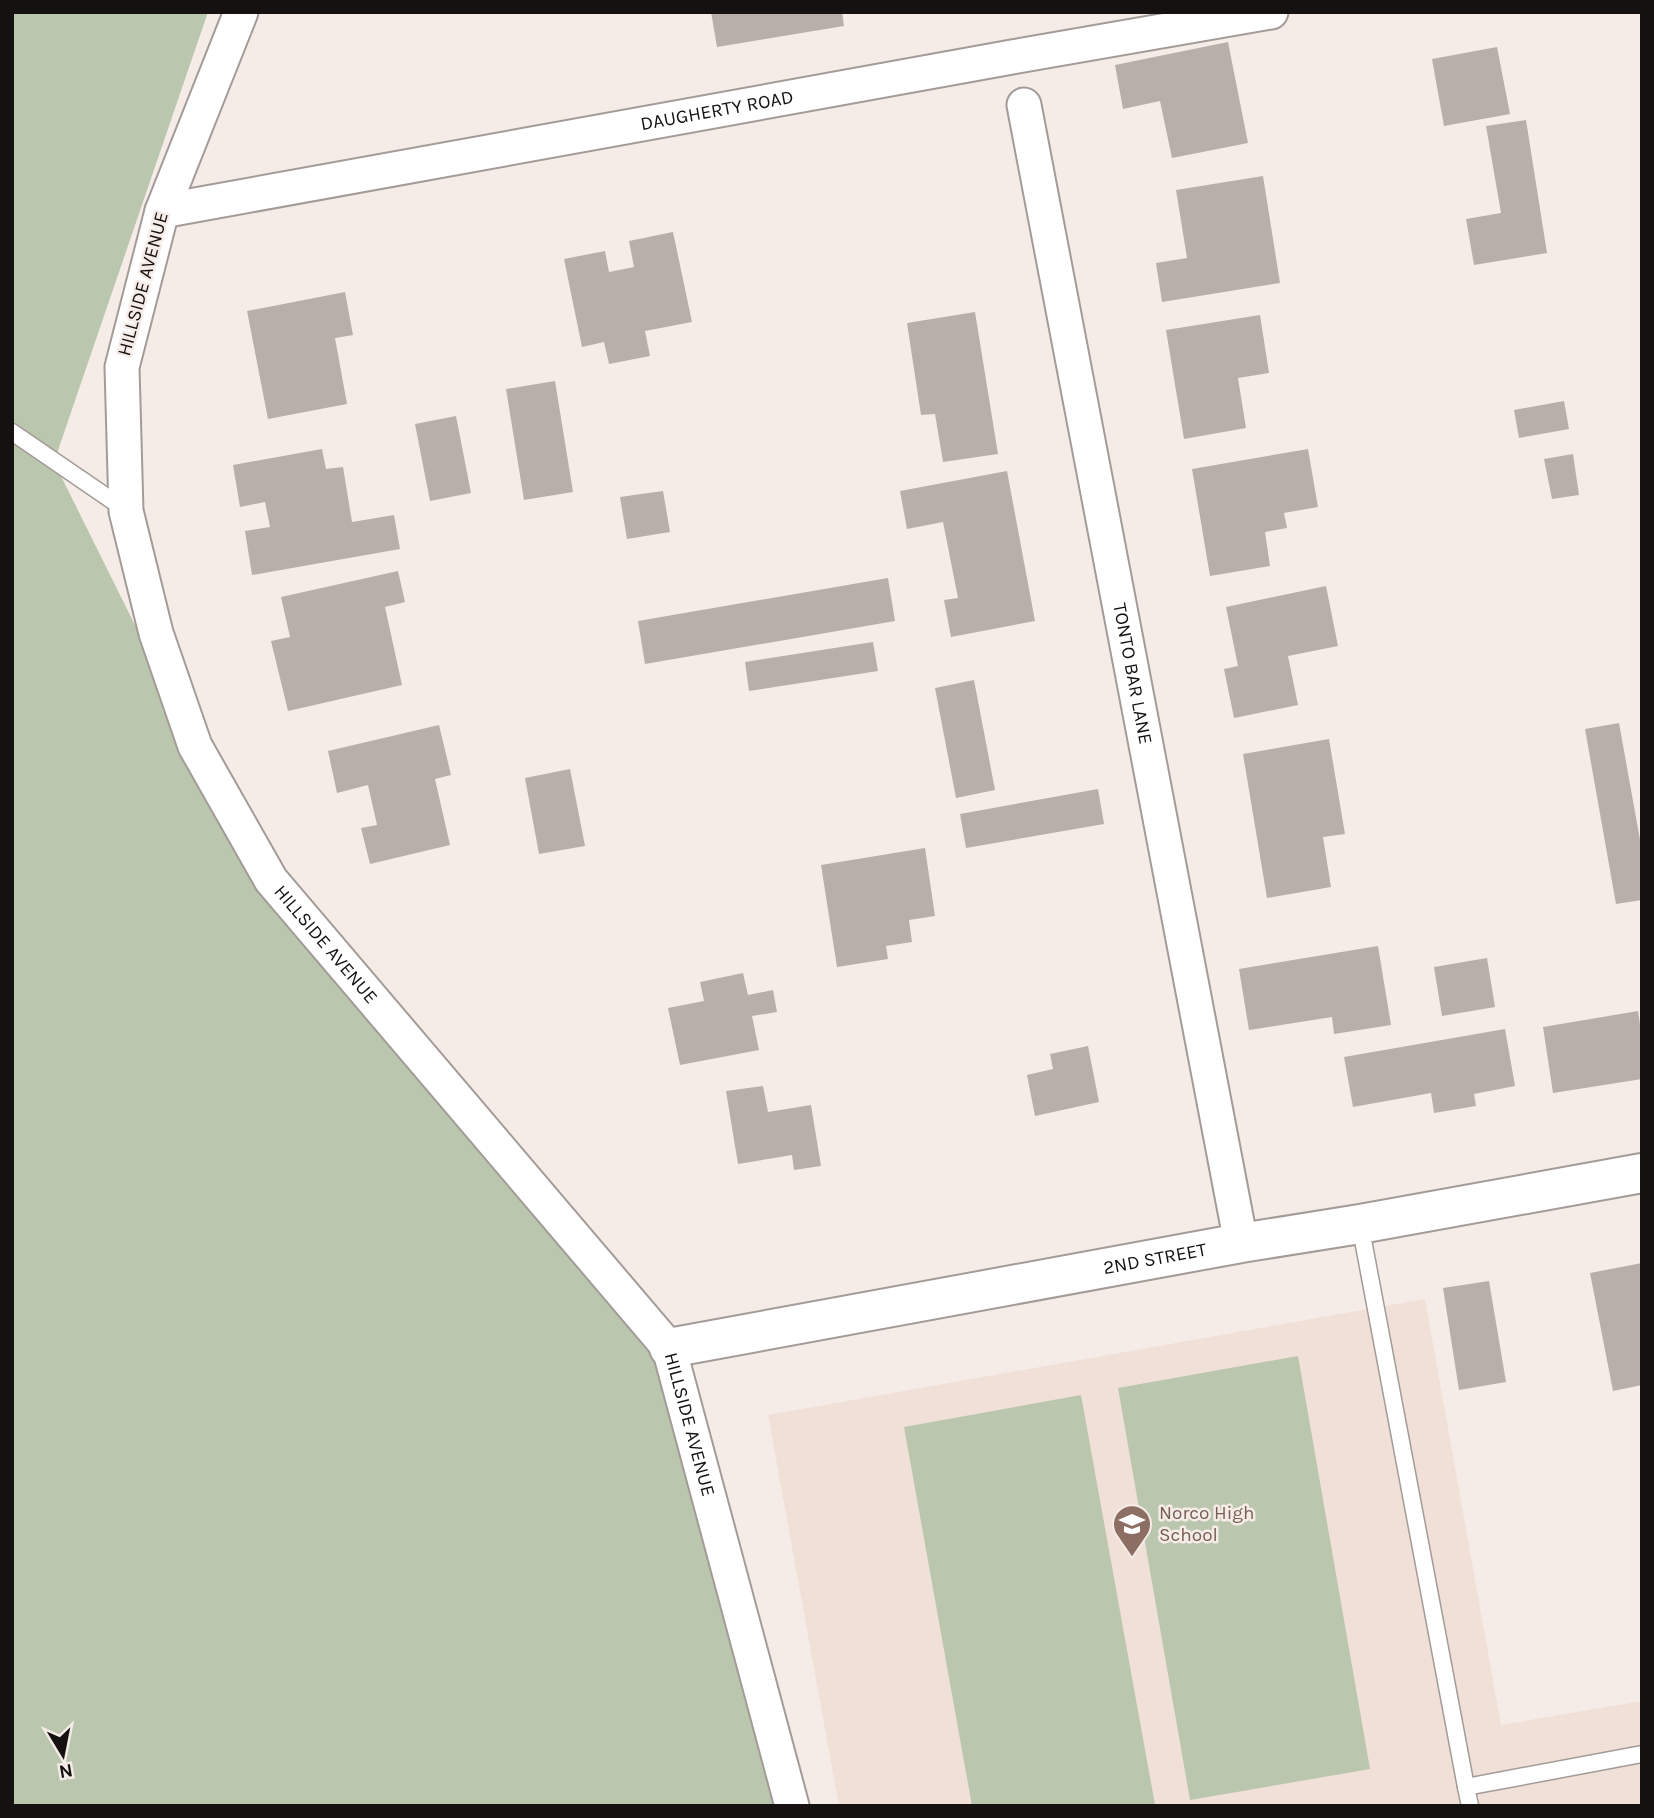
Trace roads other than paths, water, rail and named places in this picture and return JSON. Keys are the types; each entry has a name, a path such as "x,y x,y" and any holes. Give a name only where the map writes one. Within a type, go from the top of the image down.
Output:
{"street":[{"name":"HILLSIDE AVENUE","path":"242,12 162,211 121,367 126,510 156,634 195,746 271,880 669,1348 792,1806"},
{"name":"DAUGHERTY ROAD","path":"162,211 1271,12"},
{"name":"TONTO BAR LANE","path":"1024,105 1241,1243"},
{"name":"2ND STREET","path":"669,1348 1642,1173"}],"lane":[{"path":"12,432 126,510"},
{"path":"1360,1224 1470,1806"},
{"path":"1466,1787 1642,1754"}],"place":[{"name":"Norco High School","path":"1132,1558"}]}
